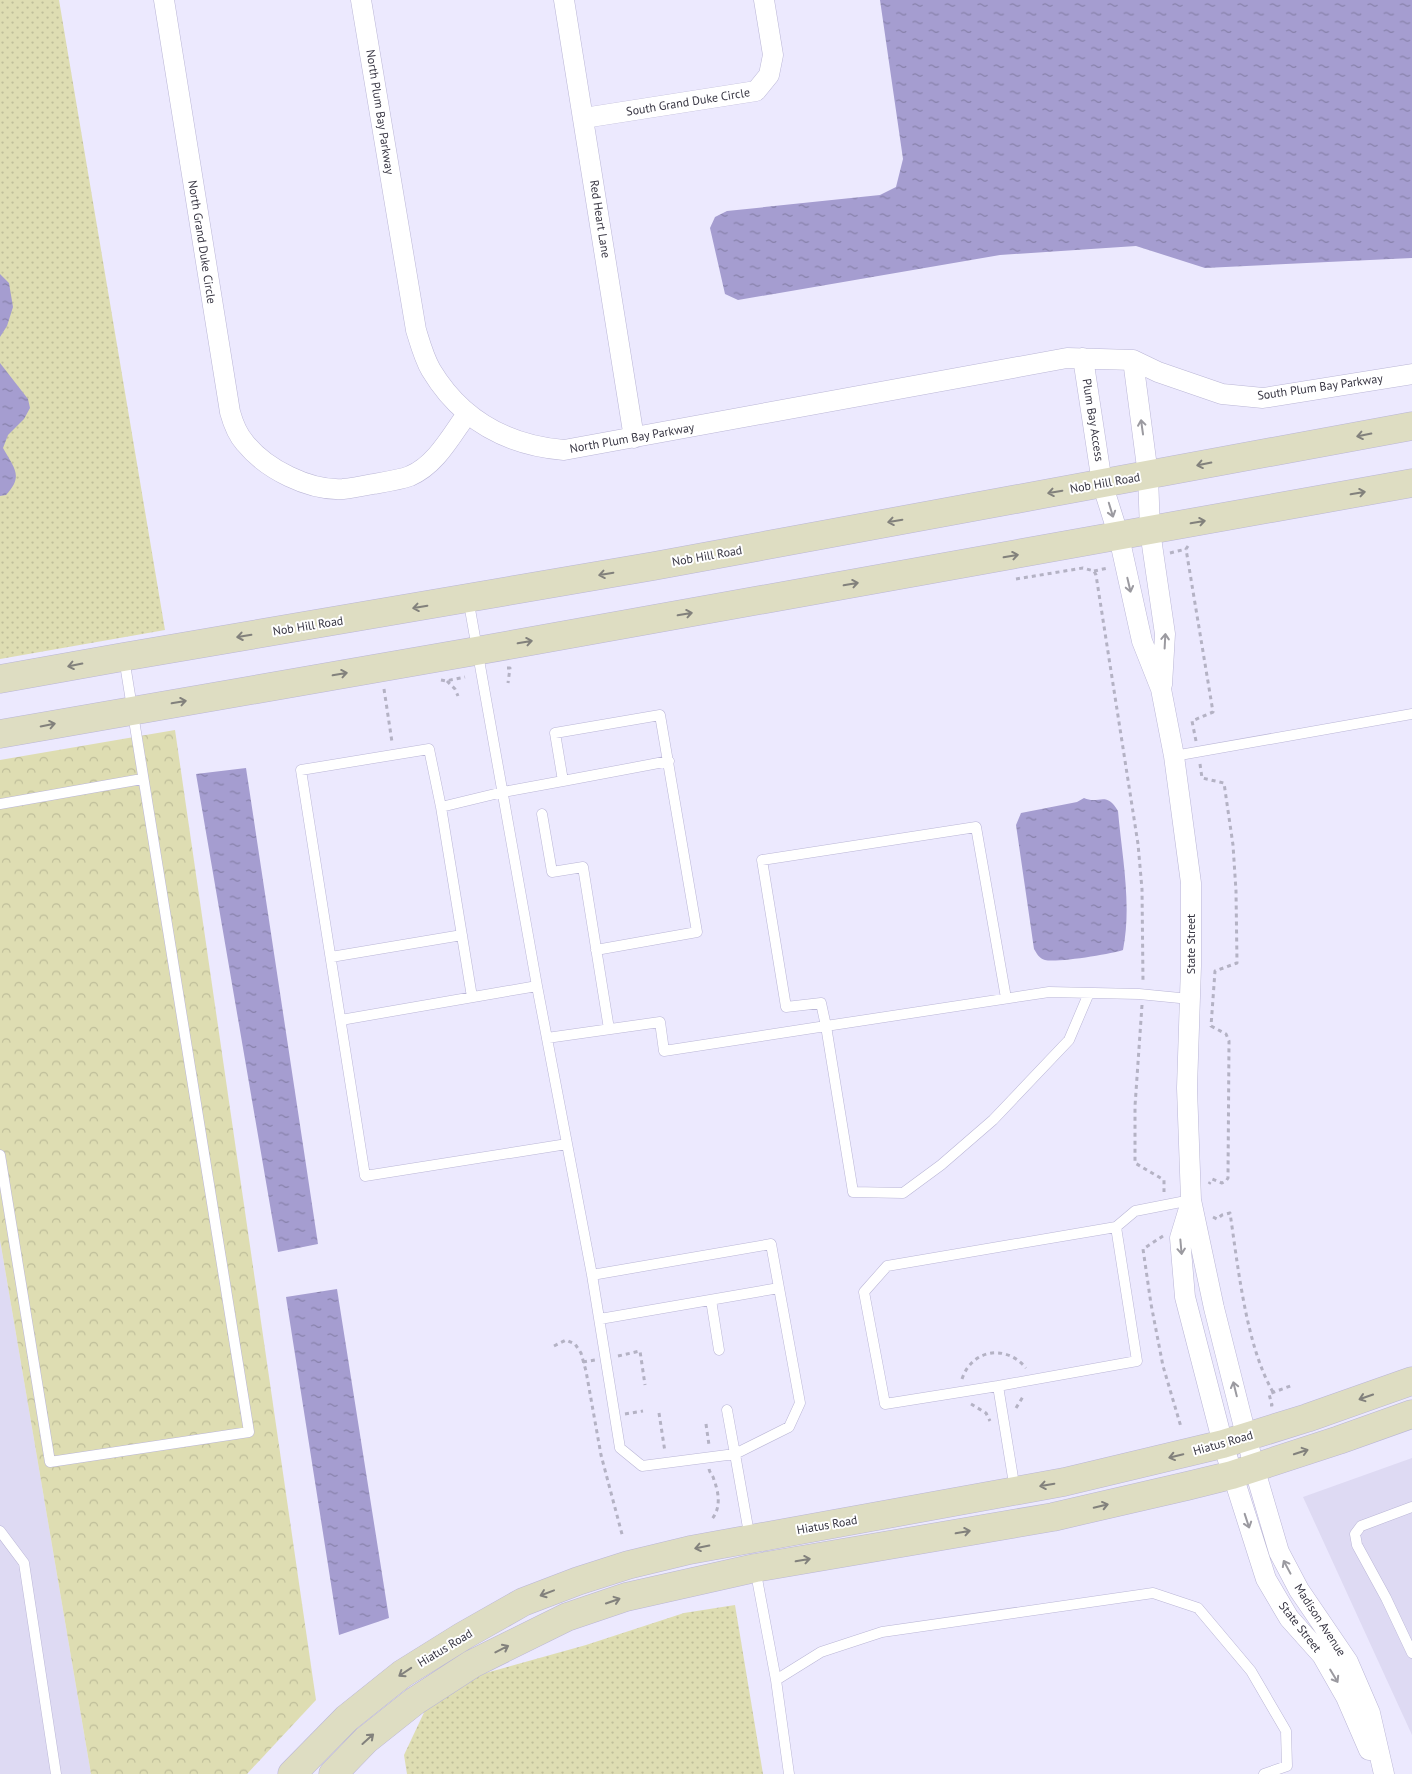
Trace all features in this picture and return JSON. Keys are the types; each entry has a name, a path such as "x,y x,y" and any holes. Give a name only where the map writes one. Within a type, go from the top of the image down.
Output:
{"main road":[{"name":"Nob Hill Road","path":"0,680 664,564 1412,426"},
{"path":"0,734 131,710 479,662 1150,531 1412,483"},
{"name":"Hiatus Road","path":"333,1774 366,1740 415,1701 472,1664 567,1616 753,1553 1015,1491 1064,1482 1237,1431 1307,1418 1412,1381"},
{"name":"Hiatus Road","path":"292,1774 347,1718 402,1674 523,1602 578,1581 628,1565 690,1550 753,1553 1053,1517 1243,1471 1412,1414"}],"street":[{"name":"North Grand Duke Circle","path":"164,0 230,412 235,428 245,444 274,469 297,480 341,489 383,483 410,476 425,466 442,449 467,414"},
{"name":"North Plum Bay Parkway","path":"361,0 416,330 430,368 444,389 467,414 490,429 514,440 540,448 564,450 1057,360 1084,358"},
{"name":"Red Heart Lane","path":"564,0 634,438"},
{"name":"South Grand Duke Circle","path":"584,118 756,91 769,76 772,54 764,0"},
{"name":"South Plum Bay Parkway","path":"1084,358 1133,360 1158,372 1222,394 1263,398 1412,374"},
{"name":"Plum Bay Access","path":"1084,358 1102,483 1119,537"},
{"path":"1133,360 1148,475"},
{"name":"State Street","path":"1148,475 1150,531 1165,634 1161,689"},
{"name":"State Street","path":"1119,537 1142,641 1161,689 1174,756 1191,883 1187,1088 1214,1308 1237,1431"},
{"name":"State Street","path":"1200,1196 1180,1238 1185,1297 1237,1431"},
{"path":"1237,1431 1243,1471"},
{"name":"State Street","path":"1243,1471 1266,1579 1289,1618 1322,1655 1346,1697 1379,1774"},
{"name":"Madison Avenue","path":"1243,1471 1279,1552 1299,1590 1348,1662 1370,1713 1384,1774"}],"lane":[{"path":"468,598 537,986 600,1318 620,1448 642,1466 667,1463 735,1454 789,1427 800,1403 771,1244 592,1275"},
{"path":"0,1155 50,1462 249,1432 123,657"},
{"path":"1174,756 1412,714"},
{"path":"563,782 555,733 660,715 697,932 596,950"},
{"path":"472,998 441,807 429,749 301,770 365,1176 567,1144"},
{"path":"441,807 503,792 669,761"},
{"path":"0,804 142,778"},
{"path":"542,814 552,872 583,868 609,1029"},
{"path":"1006,998 976,827 762,860 786,1007 821,1003 853,1192 903,1193 941,1165 993,1120 1069,1040 1089,993"},
{"path":"331,957 462,935"},
{"path":"341,1020 537,986"},
{"path":"547,1038 660,1022 664,1051 1049,992 1143,994 1190,999"},
{"path":"1116,1227 1137,1361 884,1404 864,1292 886,1266 1116,1227 1135,1211 1163,1207 1200,1196"},
{"path":"600,1318 778,1288"},
{"path":"711,1300 719,1350"},
{"path":"998,1386 1015,1491"},
{"path":"727,1410 776,1680 790,1774"},
{"path":"1412,1506 1361,1526 1355,1534 1357,1545 1386,1598 1412,1653"},
{"path":"0,1531 24,1563 56,1774"},
{"path":"776,1680 821,1652 882,1632 1153,1593 1198,1608 1251,1671 1286,1732 1287,1766 1264,1774"}],"path":[{"path":"1189,543 1186,549 1213,712 1192,721 1202,778 1224,783 1233,844 1236,891 1237,963 1215,971 1211,1026 1226,1034 1229,1041 1228,1178 1222,1183 1212,1179 1200,1196"},
{"path":"1008,581 1084,568 1094,571 1096,575 1138,844 1142,889 1143,994 1135,1106 1135,1163 1164,1180 1163,1207 1167,1233 1143,1249 1151,1304 1164,1366 1181,1427"},
{"path":"446,681 479,662 510,668"},
{"path":"508,683 510,668 513,663"},
{"path":"435,679 446,681 458,696"},
{"path":"392,687 384,688 394,755"},
{"path":"1211,1208 1212,1217 1217,1219 1222,1215 1230,1213 1250,1330 1260,1363 1273,1392"},
{"path":"554,1346 566,1340 575,1344 581,1353 601,1455 624,1538"},
{"path":"583,1362 640,1352 645,1385"},
{"path":"1237,1431 1272,1405 1269,1394 1293,1385"},
{"path":"660,1413 667,1463"},
{"path":"706,1424 710,1445 709,1473 714,1480 719,1506 712,1520"}],"shaded area":[{"path":"0,1240 91,1774 0,1774"},
{"path":"1412,1458 1412,1735 1303,1497"}],"green space":[{"path":"0,0 59,0 165,630 0,659"},
{"path":"175,730 316,1700 247,1774 91,1774 0,1240 0,760"},
{"path":"735,1605 763,1774 407,1774 404,1755 436,1687 586,1645 684,1613"}],"water":[{"path":"880,0 1412,0 1412,258 1205,268 1136,246 1000,255 738,300 725,294 710,228 715,217 727,211 880,195 896,187 903,159"},
{"path":"0,274 9,283 13,307 7,326 0,337"},
{"path":"0,363 28,399 30,408 24,419 8,435 3,448 14,467 16,477 15,482 6,495 0,496"},
{"path":"246,768 318,1244 278,1252 196,774"},
{"path":"1084,798 1110,801 1118,811 1127,915 1123,950 1084,958 1045,960 1034,949 1016,825 1021,813 1077,802"},
{"path":"337,1289 389,1618 339,1635 286,1297"}]}
